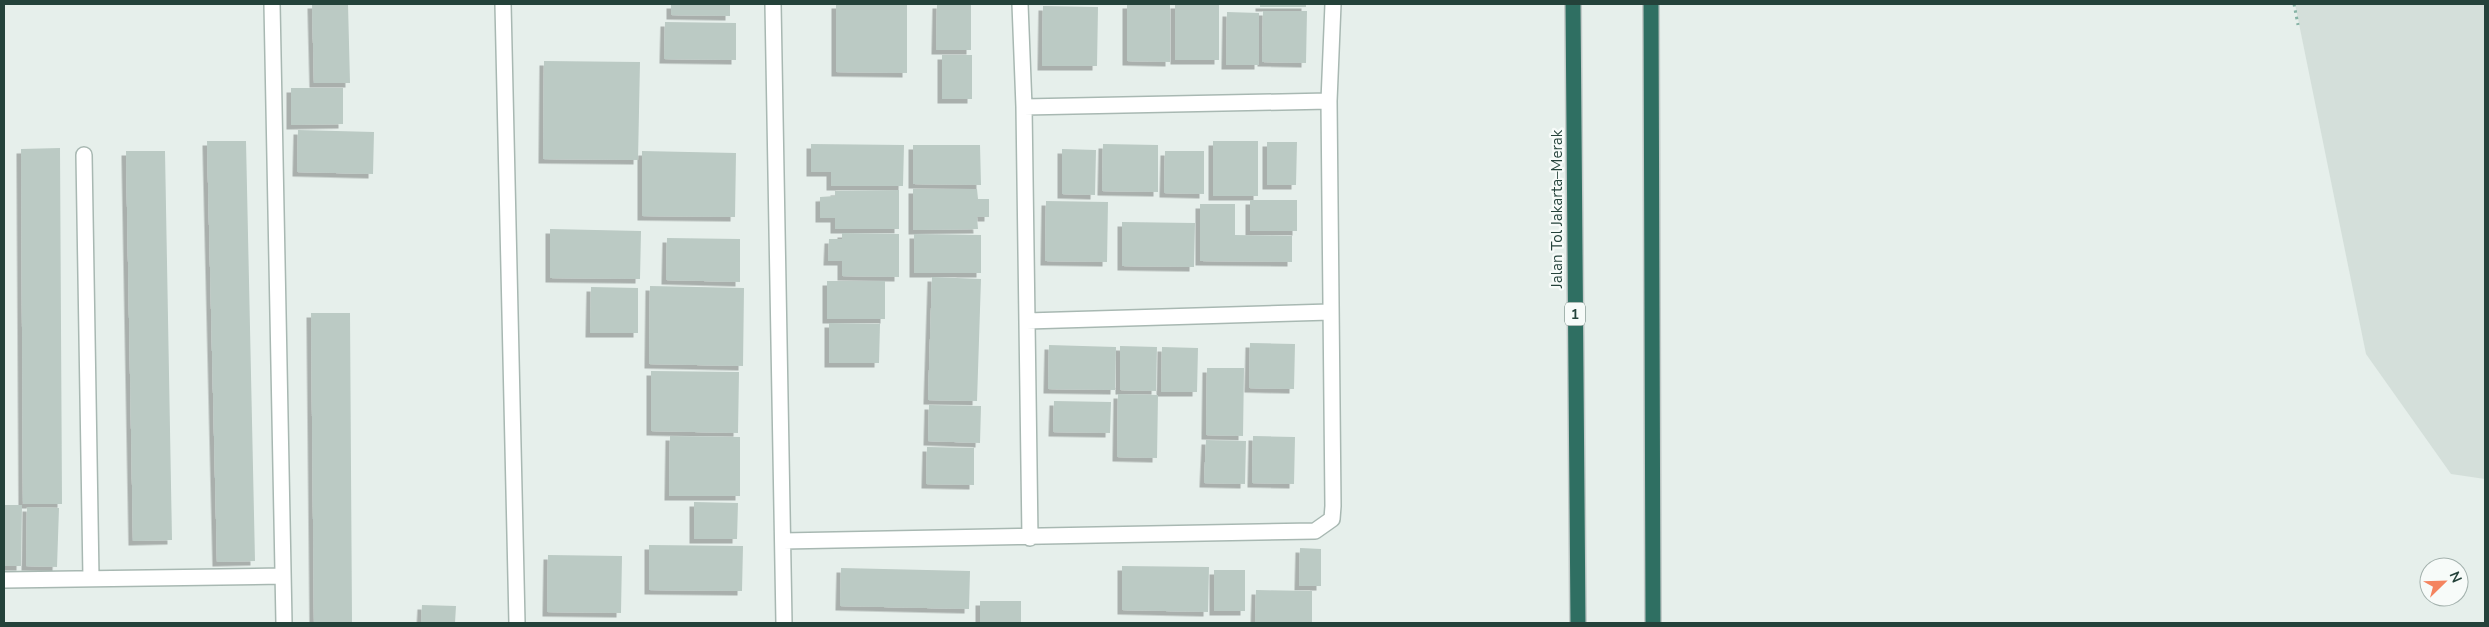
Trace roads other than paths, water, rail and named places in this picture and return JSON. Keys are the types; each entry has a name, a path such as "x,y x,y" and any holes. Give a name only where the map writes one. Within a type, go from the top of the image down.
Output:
{"highway":[{"name":"Jalan Tol Jakarta–Merak","path":"1573,4 1578,623"},
{"path":"1651,4 1653,623"}],"street":[{"path":"272,4 284,623"},
{"path":"503,4 517,623"},
{"path":"773,4 784,623"},
{"path":"1020,4 1024,107 1030,538"},
{"path":"783,541 1030,538 1315,531 1332,519 1334,506 1330,312 1329,101 1333,4"},
{"path":"1024,107 1329,101"},
{"path":"84,155 91,578"},
{"path":"1027,321 1330,312"},
{"path":"4,580 284,576"}]}
